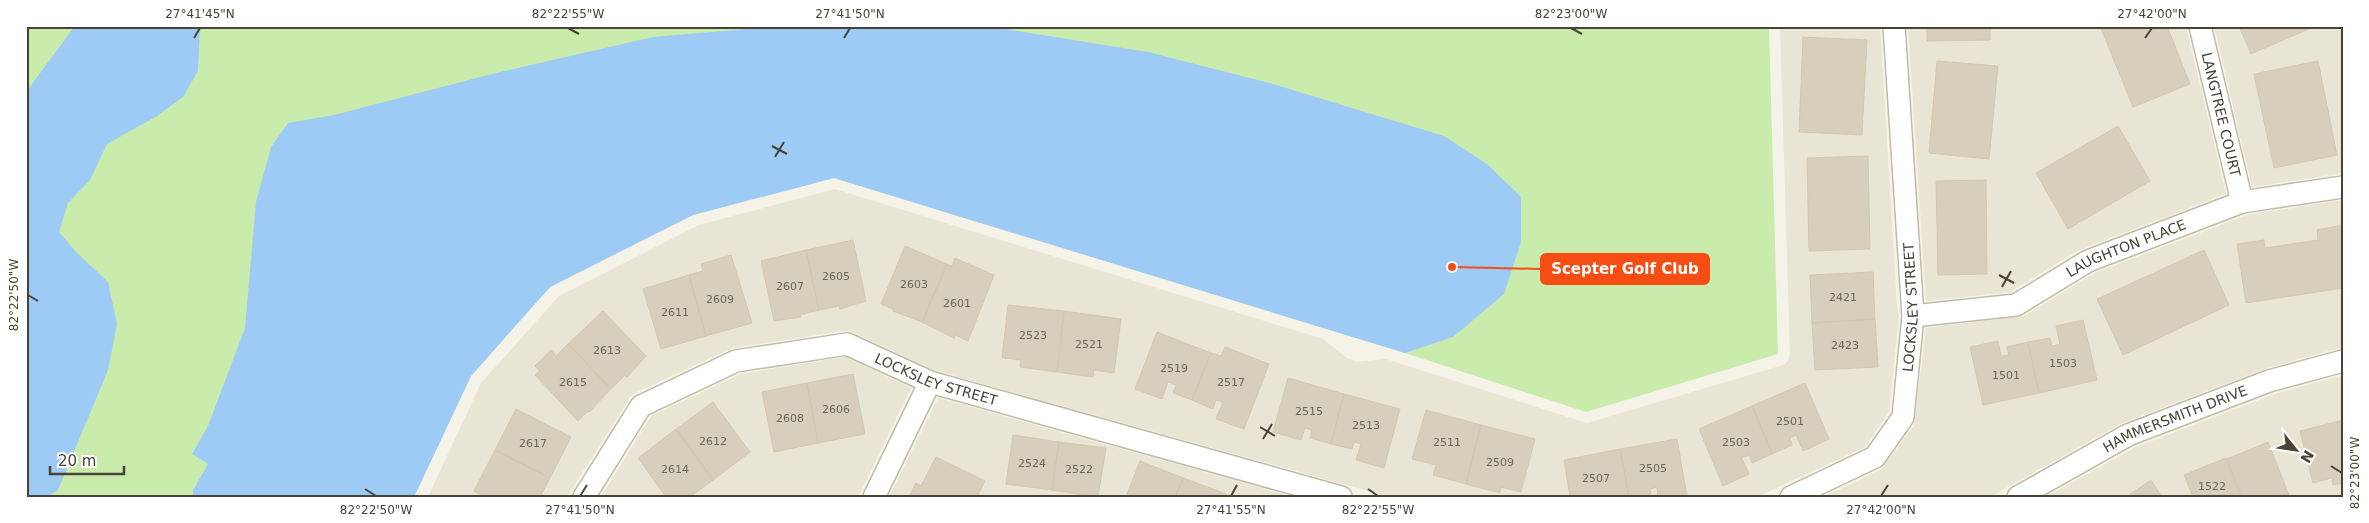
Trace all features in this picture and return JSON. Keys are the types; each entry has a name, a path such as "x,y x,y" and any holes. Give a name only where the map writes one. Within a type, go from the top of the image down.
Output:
{"street":[{"name":"LOCKSLEY STREET","path":"1791,497 1875,458 1903,417 1913,316 1894,26"},
{"name":"LANGTREE COURT","path":"2200,26 2242,202"},
{"name":"LAUGHTON PLACE","path":"1913,316 2016,305 2088,261 2242,202 2343,187"},
{"name":"LOCKSLEY STREET","path":"584,497 641,406 736,361 847,344 930,382 1341,497"},
{"name":"HAMMERSMITH DRIVE","path":"2018,497 2128,435 2269,381 2343,361"},
{"path":"874,497 930,382"}],"shaded area":[{"path":"1780,26 1880,26 1899,315 1889,412 1865,447 1757,497 1389,497 934,370 852,332 843,331 732,348 633,394 567,497 428,497 481,383 559,296 699,225 835,189 1323,339 1347,358 1357,362 1386,359 1587,423 1783,365 1788,361 1790,355"},
{"path":"1908,26 2186,26 2226,194 2079,250 2010,292 1926,301"},
{"path":"2214,26 2343,26 2343,173 2252,187"},
{"path":"2343,200 2343,347 2264,369 2120,424 1990,497 1824,497 1882,469 1914,425 1926,328 2024,316 2095,273 2247,215"},
{"path":"846,357 911,388 858,497 601,497 651,416 741,374"},
{"path":"2343,375 2343,494 2336,497 2046,497 2136,447 2275,394"},
{"path":"938,398 1294,497 889,497"}],"green space":[{"path":"26,26 1769,26 1778,354 1586,412 1405,353 834,178 693,215 550,287 471,376 414,497 26,497"}],"water":[{"path":"75,26 200,26 198,71 183,97 157,116 107,144 90,180 68,203 59,232 76,252 108,282 117,324 108,370 58,490 47,497 26,497 26,92"},
{"path":"781,26 987,26 1148,52 1273,84 1444,136 1487,164 1521,197 1521,242 1504,294 1453,337 1405,353 834,178 693,215 550,287 471,376 414,497 193,497 193,490 208,464 192,454 208,426 245,328 256,202 271,147 288,123 334,115 492,74 653,37"}],"building":[{"path":"1927,26 1990,26 1990,40 1927,41"},
{"path":"2100,26 2167,26 2190,84 2133,107"},
{"path":"2239,26 2310,26 2311,28 2251,54"},
{"path":"1803,37 1867,40 1862,135 1799,132"},
{"path":"1937,61 1998,66 1989,159 1929,153"},
{"path":"2318,61 2337,155 2274,168 2254,74"},
{"path":"2118,126 2150,181 2068,229 2036,173"},
{"path":"1868,156 1870,249 1809,251 1807,158"},
{"path":"1986,180 1987,274 1938,275 1936,181"},
{"path":"2343,225 2343,288 2246,303 2237,244 2264,240 2265,248 2318,240 2317,230"},
{"path":"853,240 866,301 840,309 839,306 819,310 806,250"},
{"path":"905,246 947,264 922,322 893,311 893,309 881,304"},
{"path":"806,250 819,310 800,315 801,317 774,321 761,261"},
{"path":"2204,250 2229,305 2123,355 2097,299"},
{"path":"731,255 752,323 706,336 689,275 703,271 701,264"},
{"path":"955,258 994,275 968,341 955,335 954,338 922,322 947,264 952,266"},
{"path":"1873,272 1875,319 1812,323 1810,275"},
{"path":"689,275 706,336 661,349 643,289"},
{"path":"1008,305 1064,311 1057,372 1020,367 1021,360 1002,358"},
{"path":"603,311 646,356 627,377 625,375 611,389 568,344"},
{"path":"1064,311 1121,319 1114,373 1094,370 1093,377 1057,372"},
{"path":"1875,319 1878,367 1815,370 1812,323"},
{"path":"2083,320 2097,380 2039,393 2028,342 2050,338 2052,346 2060,344 2056,326"},
{"path":"1157,332 1211,353 1192,400 1173,393 1176,385 1168,382 1162,399 1135,389"},
{"path":"1998,341 2001,356 2009,355 2007,347 2028,342 2039,393 1983,405 1970,347"},
{"path":"568,344 611,389 578,421 535,375 540,371 535,366 551,350 556,356"},
{"path":"1225,347 1269,364 1244,429 1216,419 1223,402 1216,400 1213,409 1192,400 1211,353 1221,356"},
{"path":"853,374 865,434 818,443 807,383"},
{"path":"1288,378 1344,394 1331,444 1310,438 1312,430 1305,428 1301,440 1273,432"},
{"path":"807,383 818,443 774,452 762,392"},
{"path":"1805,383 1829,439 1803,451 1796,435 1790,438 1792,445 1772,454 1752,406"},
{"path":"1344,394 1400,409 1384,468 1356,460 1361,444 1354,442 1352,449 1331,444"},
{"path":"713,402 750,452 713,480 676,429"},
{"path":"1752,406 1772,454 1752,463 1749,455 1742,458 1749,474 1723,486 1699,429"},
{"path":"516,409 571,437 550,478 495,450"},
{"path":"1426,410 1481,425 1466,484 1433,475 1436,465 1412,459"},
{"path":"2343,420 2343,483 2333,485 2332,478 2313,483 2300,431"},
{"path":"1481,425 1535,439 1521,492 1501,487 1500,493 1466,484"},
{"path":"676,429 713,480 690,497 666,497 638,458"},
{"path":"1013,435 1059,442 1052,490 1006,484"},
{"path":"1677,439 1687,497 1658,497 1657,487 1650,489 1651,496 1629,497 1620,449"},
{"path":"1059,442 1106,448 1098,497 1052,490"},
{"path":"2268,442 2289,495 2242,497 2227,459"},
{"path":"1620,449 1629,497 1570,497 1564,460"},
{"path":"495,450 550,478 540,497 485,497 474,491"},
{"path":"936,457 985,481 977,497 909,497 916,483 921,486"},
{"path":"2226,458 2241,497 2193,497 2184,475"},
{"path":"1140,461 1183,478 1175,497 1126,497"},
{"path":"1183,478 1226,494 1225,497 1175,497"},
{"path":"2151,480 2162,497 2126,497"}],"place":[{"name":"Scepter Golf Club","path":"1452,267"}]}
